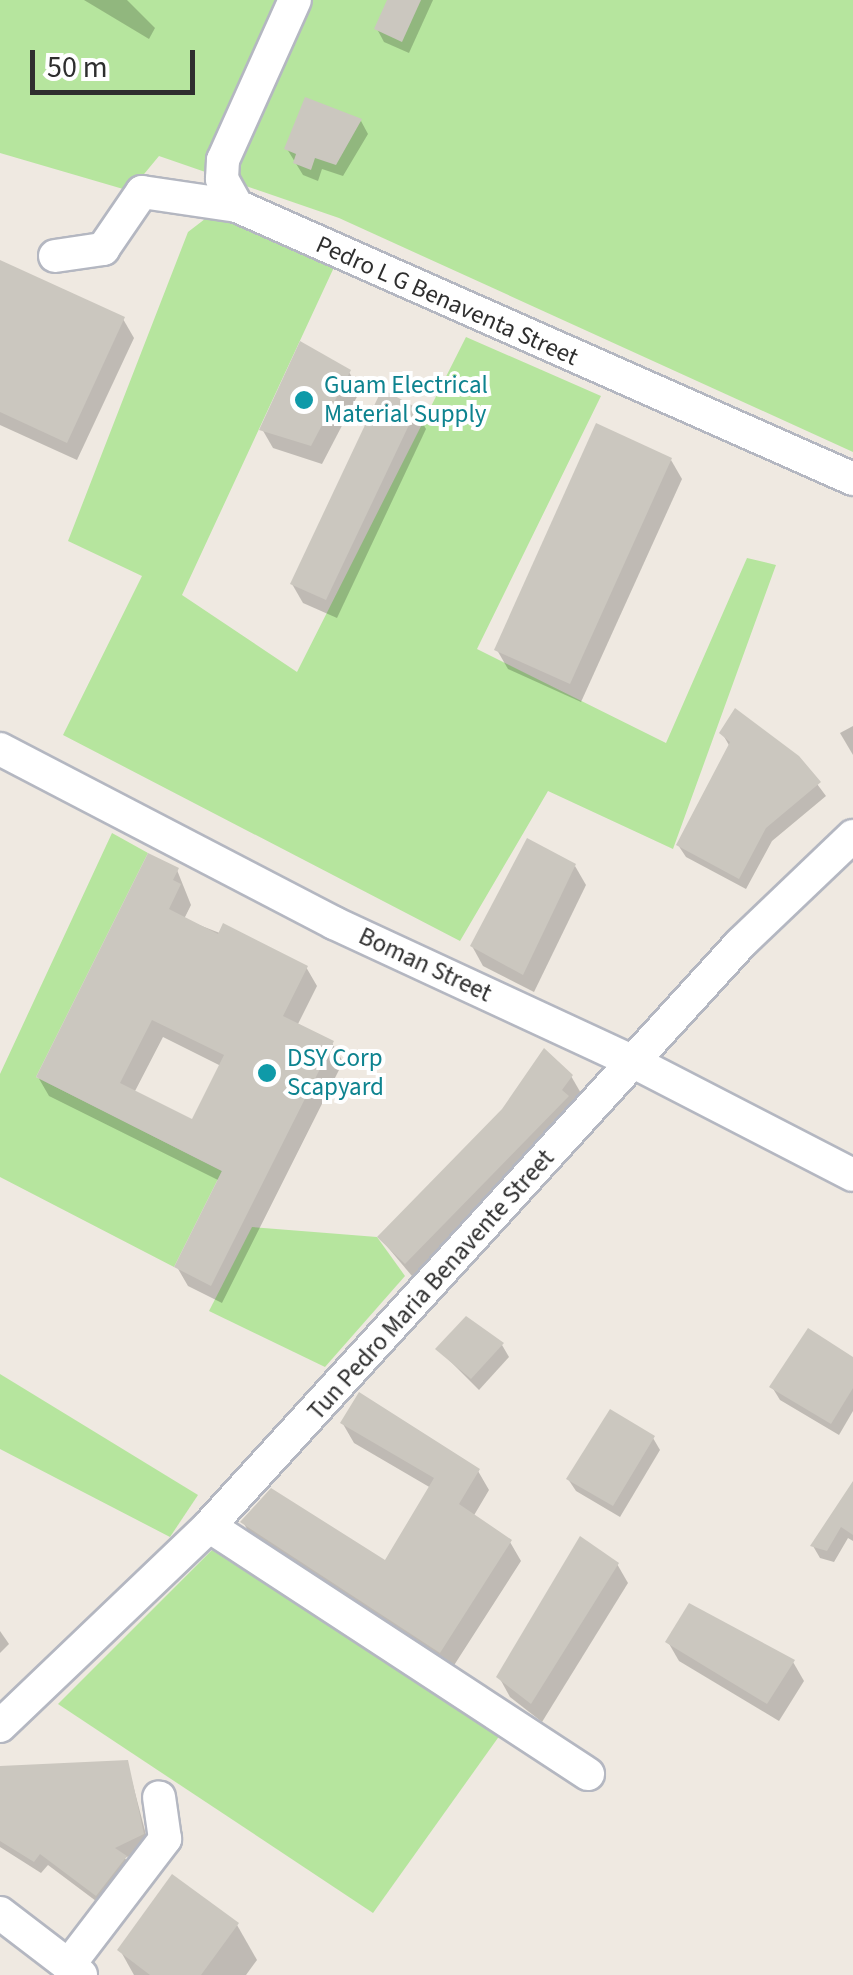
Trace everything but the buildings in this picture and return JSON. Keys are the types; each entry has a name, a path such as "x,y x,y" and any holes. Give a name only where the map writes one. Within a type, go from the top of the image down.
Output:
{"street":[{"path":"237,206 222,180 223,160 296,0"},
{"name":"Pedro L G Benaventa Street","path":"55,256 103,249 142,192 237,206 853,480"},
{"name":"Boman Street","path":"0,749 334,924 634,1062 853,1175"},
{"name":"Tun Pedro Maria Benavente Street","path":"0,1726 209,1526 741,943 853,836"},
{"path":"209,1526 588,1774"},
{"path":"0,1913 74,1970 165,1839 159,1797"}],"green space":[{"path":"0,0 853,0 853,452 339,218 159,156 130,191 0,153"},
{"path":"214,212 336,263 182,595 297,672 466,337 601,396 477,649 666,743 747,558 776,565 673,849 548,791 460,941 63,735 142,576 68,541 188,232"},
{"path":"112,833 148,853 36,1077 222,1171 174,1267 0,1177 0,1074"},
{"path":"252,1227 377,1237 405,1276 325,1367 209,1311"},
{"path":"0,1374 198,1495 170,1537 0,1449"},
{"path":"212,1550 500,1735 373,1913 58,1704"}],"place":[{"name":"Guam Electrical Material Supply","path":"304,400"},
{"name":"DSY Corp Scapyard","path":"267,1073"}]}
